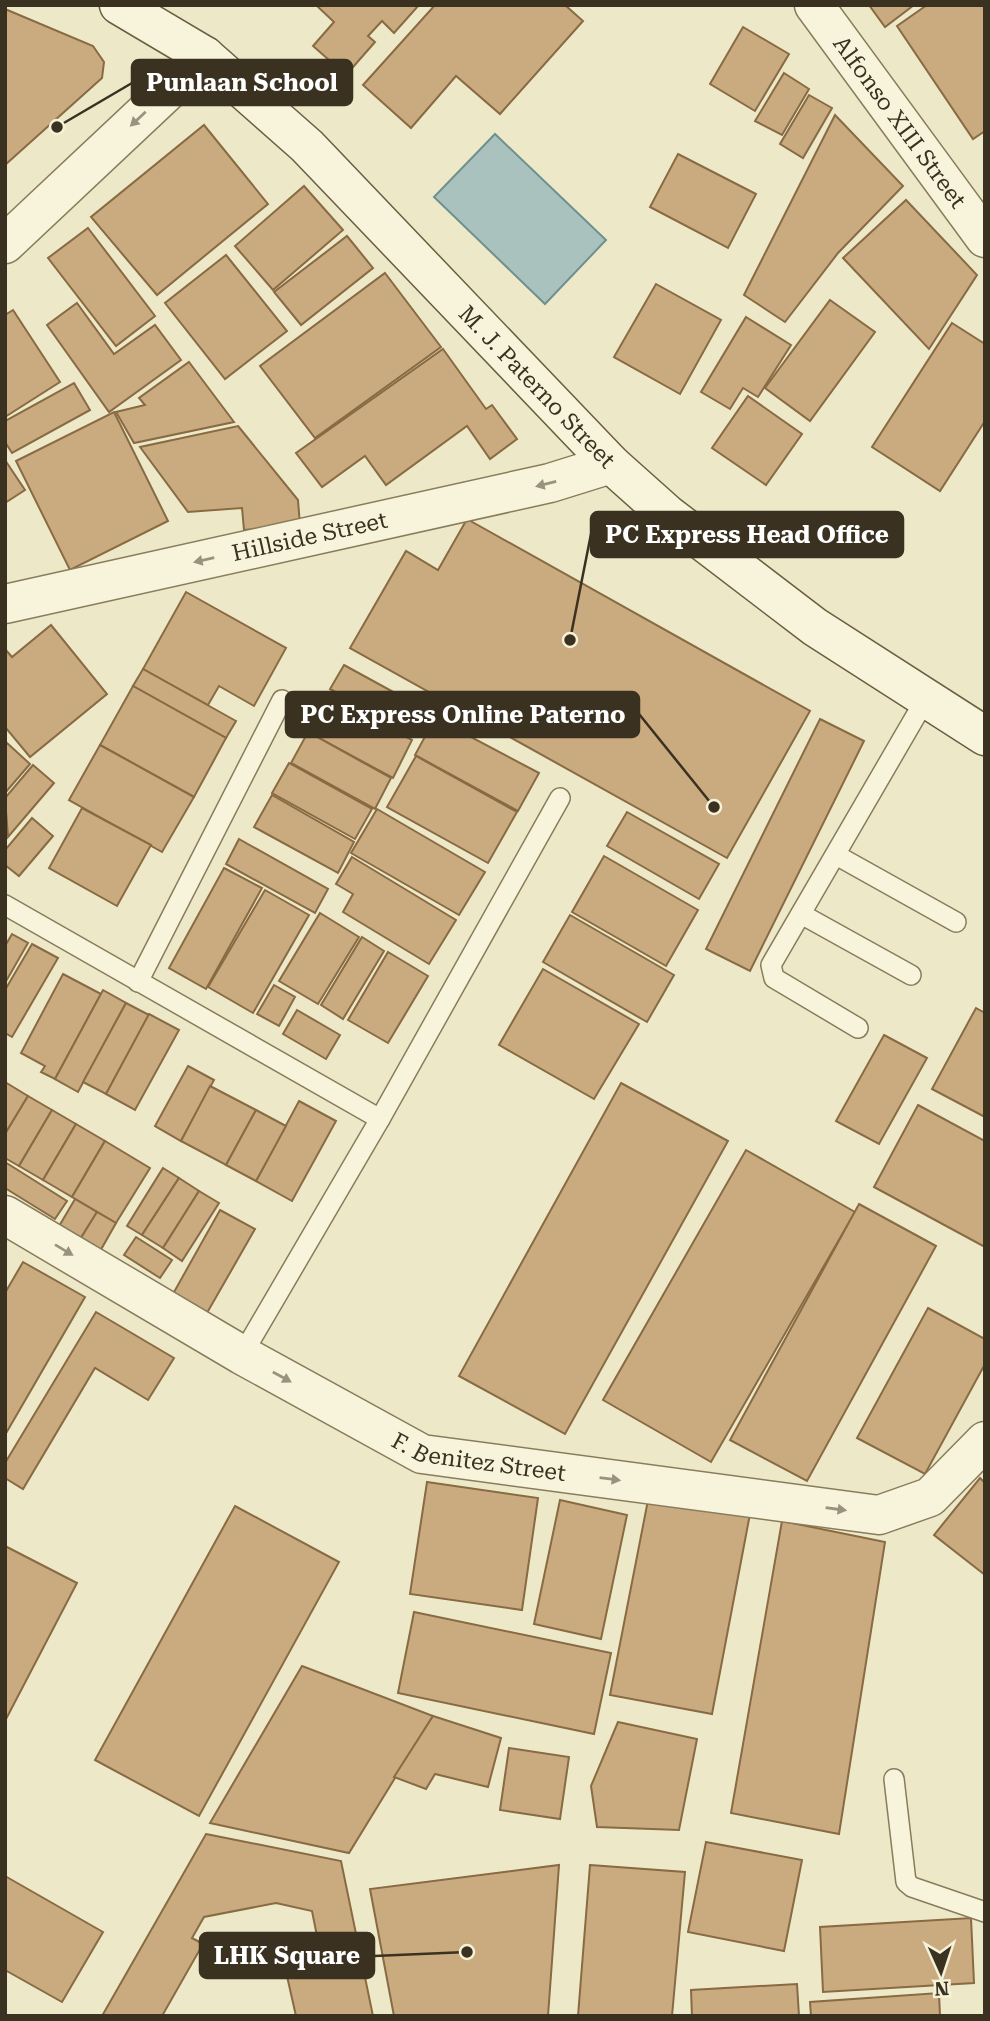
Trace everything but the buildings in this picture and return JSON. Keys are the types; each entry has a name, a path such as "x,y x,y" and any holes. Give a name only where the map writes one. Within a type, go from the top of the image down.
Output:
{"street":[{"name":"M. J. Paterno Street","path":"119,5 205,56 307,146 611,464 667,514 815,627 985,736"},
{"name":"Alfonso XIII Street","path":"814,5 985,238"},
{"path":"5,244 205,56"},
{"name":"Hillside Street","path":"5,604 550,483 611,464"},
{"name":"F. Benitez Street","path":"5,1215 242,1355 422,1454 879,1515 930,1497 985,1441"}],"lane":[{"path":"138,982 282,700"},
{"path":"858,1028 774,978 771,965 925,700"},
{"path":"242,1355 380,1119 560,798"},
{"path":"836,855 956,922"},
{"path":"5,905 380,1119"},
{"path":"800,914 911,975"},
{"path":"894,1779 906,1882 912,1887 985,1912"}],"water":[{"path":"495,134 606,240 545,304 434,197"}],"place":[{"name":"Punlaan School","path":"57,127"},
{"name":"PC Express Head Office","path":"570,640"},
{"name":"PC Express Online Paterno","path":"714,807"},
{"name":"LHK Square","path":"467,1952"}]}
